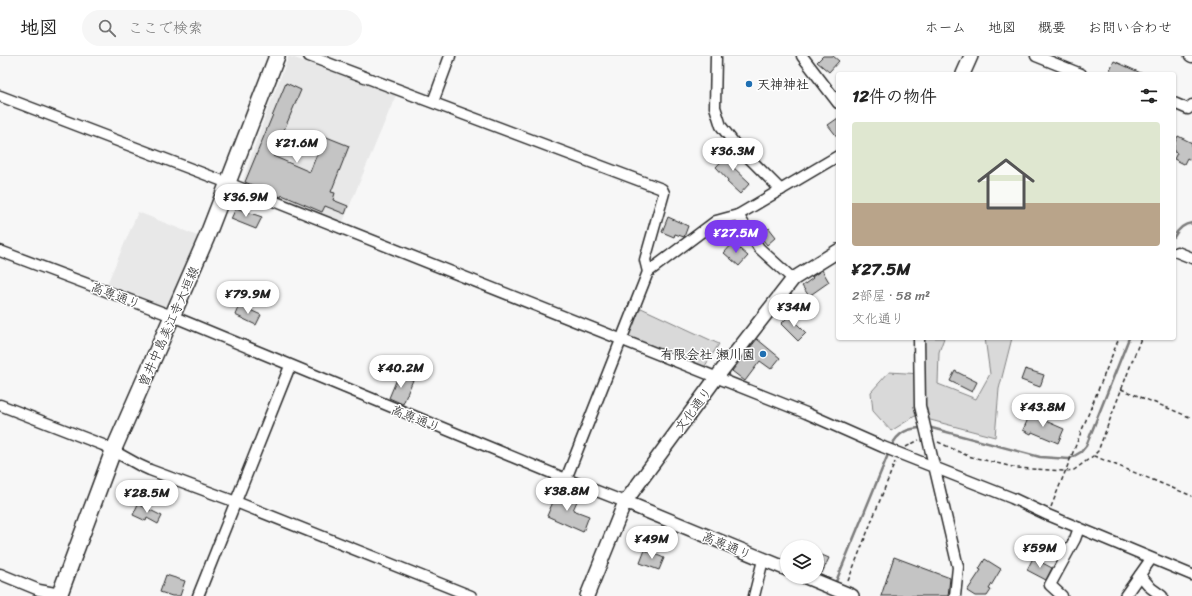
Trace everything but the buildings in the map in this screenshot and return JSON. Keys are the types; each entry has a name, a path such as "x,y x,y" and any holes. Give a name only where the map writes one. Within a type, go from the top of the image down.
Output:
{"main road":[{"name":"曽井中島美江寺大垣線","path":"59,595 113,451 206,239 277,56"}],"street":[{"path":"309,56 662,189 664,193 645,260 648,272"},
{"path":"433,102 450,56"},
{"path":"716,56 715,107 721,126 734,143 781,190"},
{"path":"802,56 836,100"},
{"path":"964,72 971,56"},
{"path":"1036,56 1076,72"},
{"path":"0,96 228,183 806,413 897,453 1012,498 1048,515 1192,575"},
{"path":"1176,104 1188,109 1192,105"},
{"path":"566,479 648,272 716,221 738,215 836,157"},
{"path":"738,215 759,248 793,279"},
{"name":"高専通り","path":"0,251 172,316 290,366 780,566"},
{"name":"文化通り","path":"587,596 625,502 716,378 793,279 836,252"},
{"path":"1177,252 1192,258"},
{"path":"919,340 920,406 936,467 958,567 955,596"},
{"path":"198,596 290,366"},
{"path":"0,405 103,445 138,465 187,485 236,502 471,596"},
{"path":"1062,596 1050,585 1075,539 1079,528"},
{"path":"1125,596 1151,559"},
{"path":"754,596 763,560"},
{"path":"0,574 39,590 59,595"},
{"path":"1140,575 1151,588 1162,596"},
{"path":"824,584 845,593"}],"path":[{"path":"1048,515 1118,340"},
{"path":"845,593 897,453 908,445 927,437 968,456 1018,468 1065,471 1074,470 1098,451 1140,340"},
{"path":"1121,390 1192,418"},
{"path":"1093,456 1192,496"}],"shaded area":[{"path":"289,56 396,95 342,224 242,183 267,111"},
{"path":"138,212 200,237 172,304 166,307 107,284"},
{"path":"639,307 719,344 703,369 627,338"},
{"path":"922,340 943,340 939,352 938,384 976,399 990,374 985,340 1011,340 999,389 995,437 915,416 891,431 873,411 871,392 889,372 922,374"}],"waterway":[{"path":"1176,234 1181,227 1192,223"},
{"path":"928,427 1040,457 1069,459 1081,452 1086,446 1128,340"},
{"path":"891,447 900,434 908,430 923,428"},
{"path":"835,584 889,452"}],"place":[{"name":"天神神社","path":"749,84"},
{"name":"有限会社 瀬川園","path":"763,354"}]}
